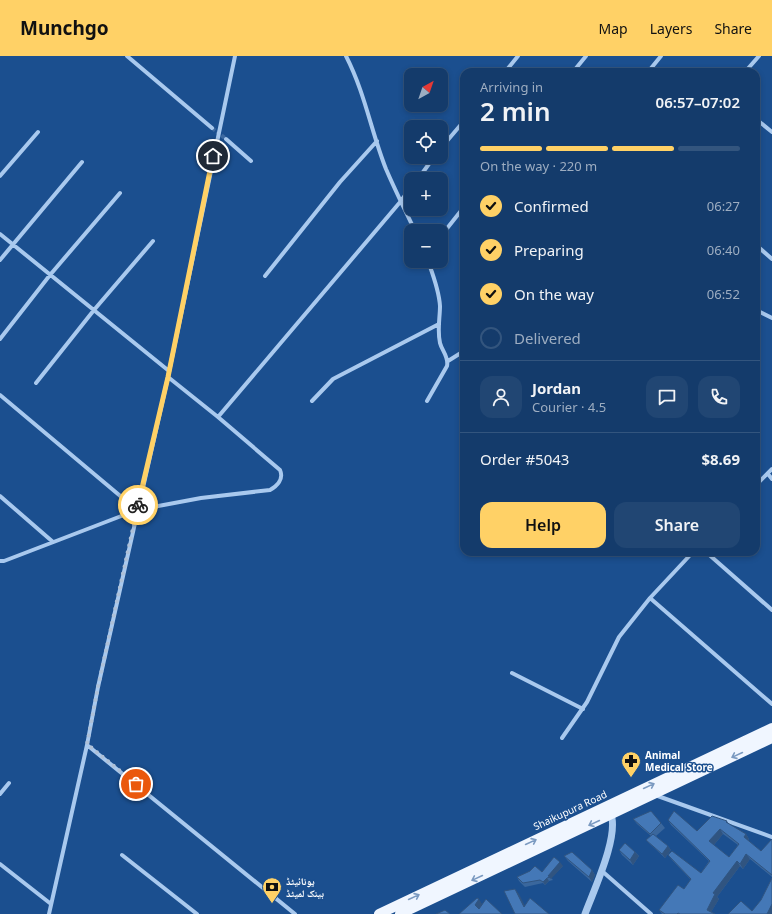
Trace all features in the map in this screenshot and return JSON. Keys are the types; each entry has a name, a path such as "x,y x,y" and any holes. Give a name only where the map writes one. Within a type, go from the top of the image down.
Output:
{"main road":[{"name":"Shaikupura Road","path":"400,914 772,728"},
{"name":"Shaikupura Road","path":"379,914 610,810 653,794 772,738"}],"street":[{"path":"127,56 212,128"},
{"path":"49,914 137,510 168,377 216,141 235,56"},
{"path":"346,56 355,73 386,169 412,224"},
{"path":"508,68 518,56"},
{"path":"576,68 586,56"},
{"path":"651,68 661,56"},
{"path":"748,68 759,56"},
{"path":"760,122 772,132"},
{"path":"448,140 460,126"},
{"path":"0,176 38,132"},
{"path":"226,139 251,161"},
{"path":"265,276 340,182 377,141"},
{"path":"0,260 82,162"},
{"path":"0,339 50,275 120,193"},
{"path":"218,417 404,197"},
{"path":"448,227 460,212"},
{"path":"0,234 169,372"},
{"path":"36,383 94,310 152,241"},
{"path":"760,248 772,259"},
{"path":"427,401 447,366 448,361 440,344 440,306 438,292 430,268"},
{"path":"760,312 772,318"},
{"path":"312,401 333,379 439,324"},
{"path":"448,361 460,354"},
{"path":"0,561 4,561 137,510 201,498 270,490 274,488 281,479 280,470 168,377"},
{"path":"0,395 137,510"},
{"path":"760,481 772,469"},
{"path":"768,474 772,480"},
{"path":"0,496 53,542"},
{"path":"562,738 582,710 619,637 650,598 689,556"},
{"path":"711,556 772,610"},
{"path":"650,598 772,704"},
{"path":"512,673 582,710"},
{"path":"87,744 295,914"},
{"path":"0,794 9,783"},
{"path":"653,794 772,837"},
{"path":"585,914 602,871 612,837 613,826 610,810"},
{"path":"122,854 197,914"},
{"path":"0,864 52,904"},
{"path":"602,871 651,914"}],"building":[{"path":"651,811 661,823 650,834 633,819"},
{"path":"674,811 697,831 712,816 727,821 726,822 746,834 744,837 761,851 772,839 772,875 746,854 740,864 737,861 713,893 715,894 707,910 715,914 665,914 659,910 678,885 684,889 691,879 668,855 672,851 701,873 710,861 668,820","holes":["720,829 739,844 729,857 709,841"]},
{"path":"653,834 668,846 662,854 646,840"},
{"path":"625,843 635,852 630,860 619,850"},
{"path":"572,852 592,870 589,877 564,856"},
{"path":"554,857 560,862 548,876 550,877 543,882 540,880 523,883 517,877 530,871 535,866 542,872"},
{"path":"772,878 772,904 767,914 728,914 741,901 752,911 761,900"},
{"path":"515,889 524,907 530,898 549,914 515,914 504,891"},
{"path":"477,898 479,899 475,905 479,909 486,899 502,914 459,914"},
{"path":"445,910 450,914 436,914"}],"tunnel":[{"path":"212,128 226,139"}],"way so far":[{"path":"136,784 87,744 138,505"}],"place":[{"name":"Animal Medical Store","path":"631,778"},
{"name":"یونائیٹڈ بینک لمیٹڈ","path":"272,904"}],"route":[{"path":"138,505 168,377 213,156"}]}
